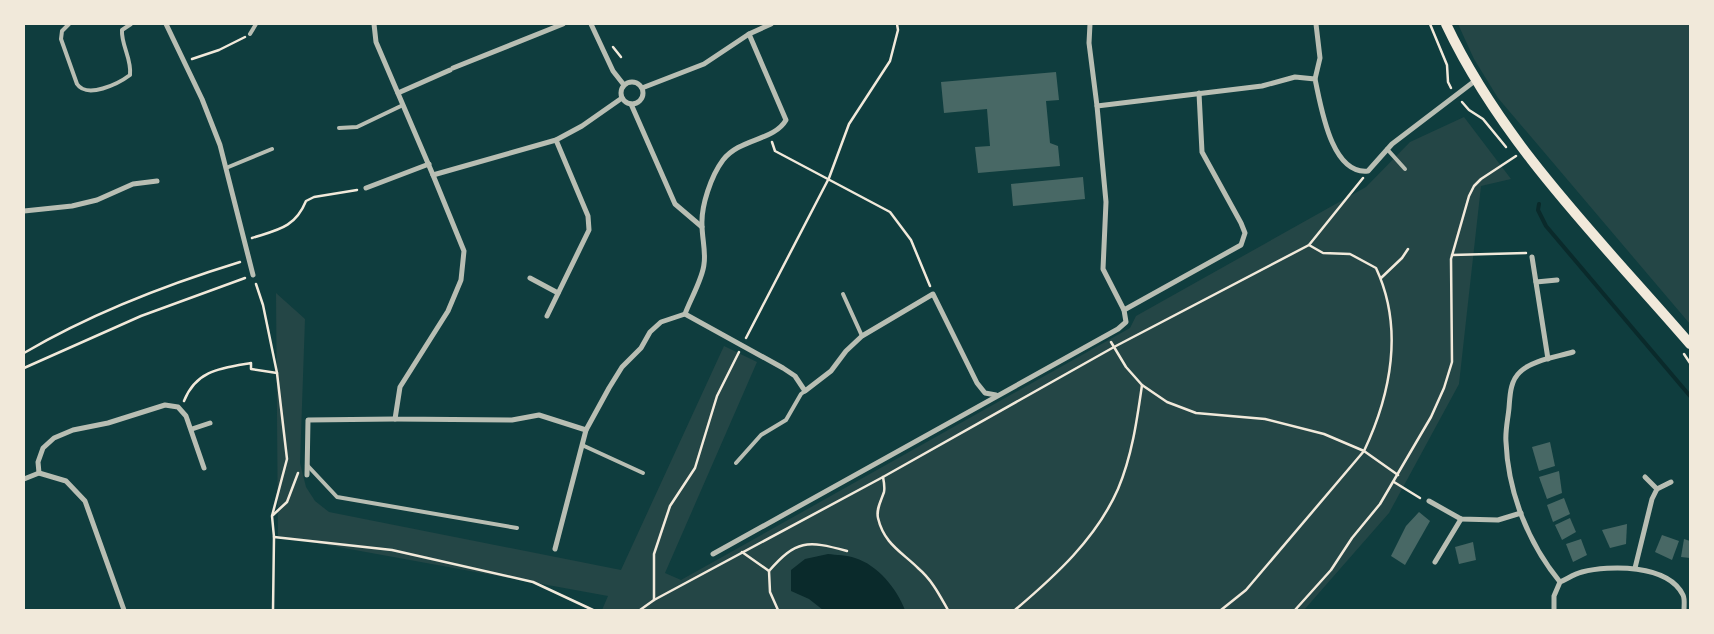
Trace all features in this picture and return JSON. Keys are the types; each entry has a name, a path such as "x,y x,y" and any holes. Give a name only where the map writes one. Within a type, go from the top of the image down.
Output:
{"main road":[{"path":"1446,24 1476,80 1524,151 1690,344"}],"street":[{"path":"166,24 220,145 253,275"},
{"path":"374,24 376,42 429,164 464,251 461,280 448,311 400,387 395,419"},
{"path":"398,93 451,69 563,24"},
{"path":"591,24 613,71 624,85"},
{"path":"642,88 704,64 749,34 771,24"},
{"path":"713,554 959,419 997,395 1107,335 1126,322 1124,310 1103,269 1106,202 1089,43 1090,24"},
{"path":"1316,24 1320,58 1315,79 1331,140 1340,157 1349,168 1358,172 1368,171 1387,149 1476,80"},
{"path":"685,314 704,264 702,227 705,206 714,178 723,160 740,146 773,133 782,127 786,120 749,34"},
{"path":"1097,106 1262,86 1294,78 1315,79"},
{"path":"624,85 633,82 642,88"},
{"path":"624,85 621,93 622,98 631,104 675,204 702,227"},
{"path":"631,104 636,104 642,98 642,88"},
{"path":"1124,310 1241,245 1245,234 1241,223 1202,152 1199,93"},
{"path":"433,175 556,140 582,126 622,98"},
{"path":"546,316 589,230 588,216 556,140"},
{"path":"366,188 429,164"},
{"path":"24,211 72,206 97,200 133,184 157,181"},
{"path":"1532,257 1548,359"},
{"path":"530,278 558,293"},
{"path":"1536,282 1557,280"},
{"path":"555,549 586,430 622,367 641,348 650,332 661,322 685,314 795,376 805,391 831,371 846,351 862,336 933,294 977,383 985,393 997,395"},
{"path":"1560,582 1544,562 1521,513 1509,471 1506,440 1511,388 1518,373 1528,366 1573,352"},
{"path":"39,473 38,462 44,448 54,438 73,430 108,423 165,405 178,407 181,411 192,429 204,468"},
{"path":"307,475 308,420 512,420 539,414 586,430"},
{"path":"192,429 210,423"},
{"path":"24,479 39,473 66,481 84,501 124,610"},
{"path":"1644,477 1657,489"},
{"path":"1635,568 1652,499 1657,489 1671,482"},
{"path":"1429,501 1461,519 1498,520 1521,513"},
{"path":"1435,562 1461,519"},
{"path":"1554,610 1554,596 1560,582 1580,572 1609,567 1635,568 1664,577 1676,586 1684,596 1684,610"}],"lane":[{"path":"69,24 62,31 61,39 77,84 80,89 87,92 123,80 130,75 131,68 122,37 122,30 131,24"},
{"path":"250,34 256,24"},
{"path":"339,128 356,127 403,105"},
{"path":"226,168 272,149"},
{"path":"1387,149 1405,169"},
{"path":"843,294 862,336"},
{"path":"736,464 762,434 786,420 801,394 805,391"},
{"path":"582,445 643,473"},
{"path":"307,465 337,497 517,528"}],"path":[{"path":"654,600 654,554 670,506 695,468 717,396 779,270 808,221 829,178 849,124 890,61 898,30 897,24"},
{"path":"1430,24 1449,71 1448,82 1457,94"},
{"path":"185,64 195,57 219,50 250,34"},
{"path":"1296,610 1331,570 1394,482 1430,417 1444,388 1452,362 1452,255 1474,186 1524,151"},
{"path":"640,610 654,600 883,477 1114,347 1309,244 1368,171"},
{"path":"829,178 890,212 910,240 933,294"},
{"path":"244,240 290,225 301,214 306,201 366,188"},
{"path":"1221,610 1246,590 1364,451 1377,424 1386,393 1392,356 1393,333 1381,278 1376,268 1364,259 1350,254 1323,253 1309,244"},
{"path":"1381,278 1397,264 1408,249"},
{"path":"1452,255 1524,252 1532,257"},
{"path":"24,353 64,330 114,307 197,275 249,259"},
{"path":"24,368 141,316 253,275 263,305 277,373 286,459 272,516 274,536 272,610"},
{"path":"1107,335 1126,367 1142,385 1167,402 1196,413 1265,419 1324,434 1364,451 1398,475"},
{"path":"181,411 191,385 206,374 251,363 251,369 277,373"},
{"path":"1015,610 1054,576 1085,542 1117,490 1134,440 1142,385"},
{"path":"272,516 287,502 300,469 307,465"},
{"path":"883,477 884,490 878,516 882,532 898,552 919,568 935,587 948,610"},
{"path":"1394,482 1406,491 1429,501"},
{"path":"274,536 392,550 533,582 593,610"},
{"path":"778,610 770,592 769,571 786,552 805,544 827,545 847,550"},
{"path":"742,552 769,571"}],"shaded area":[{"path":"1458,24 1690,24 1690,324 1498,98 1474,59"},
{"path":"1464,117 1511,179 1481,186 1459,384 1389,513 1304,610 602,610 608,596 278,536 276,293 305,319 300,463 306,487 315,501 329,512 621,570 724,346 757,362 665,573 681,580 1130,328 1136,316 1366,187 1410,142"},
{"path":"828,554 852,557 871,566 892,586 905,610 823,610 809,599 791,591 791,570 805,559"}],"building":[{"path":"1056,72 1059,100 1046,101 1050,143 1058,146 1060,166 978,173 975,147 990,146 987,109 944,113 941,82"},
{"path":"1083,177 1085,199 1013,206 1011,184"},
{"path":"1550,442 1555,466 1539,471 1532,447"},
{"path":"1559,471 1562,493 1547,499 1539,477"},
{"path":"1564,498 1570,514 1553,522 1547,505"},
{"path":"1419,512 1430,521 1405,565 1391,556 1406,526"},
{"path":"1570,518 1576,532 1562,540 1555,525"},
{"path":"1627,524 1626,544 1610,548 1602,530"},
{"path":"1662,535 1679,541 1672,560 1655,552"},
{"path":"1581,539 1587,555 1573,562 1566,544"},
{"path":"1684,539 1690,541 1690,558 1681,557"},
{"path":"1473,542 1476,560 1459,564 1455,547"}],"waterway":[{"path":"1539,204 1538,210 1546,226 1690,396"}]}
